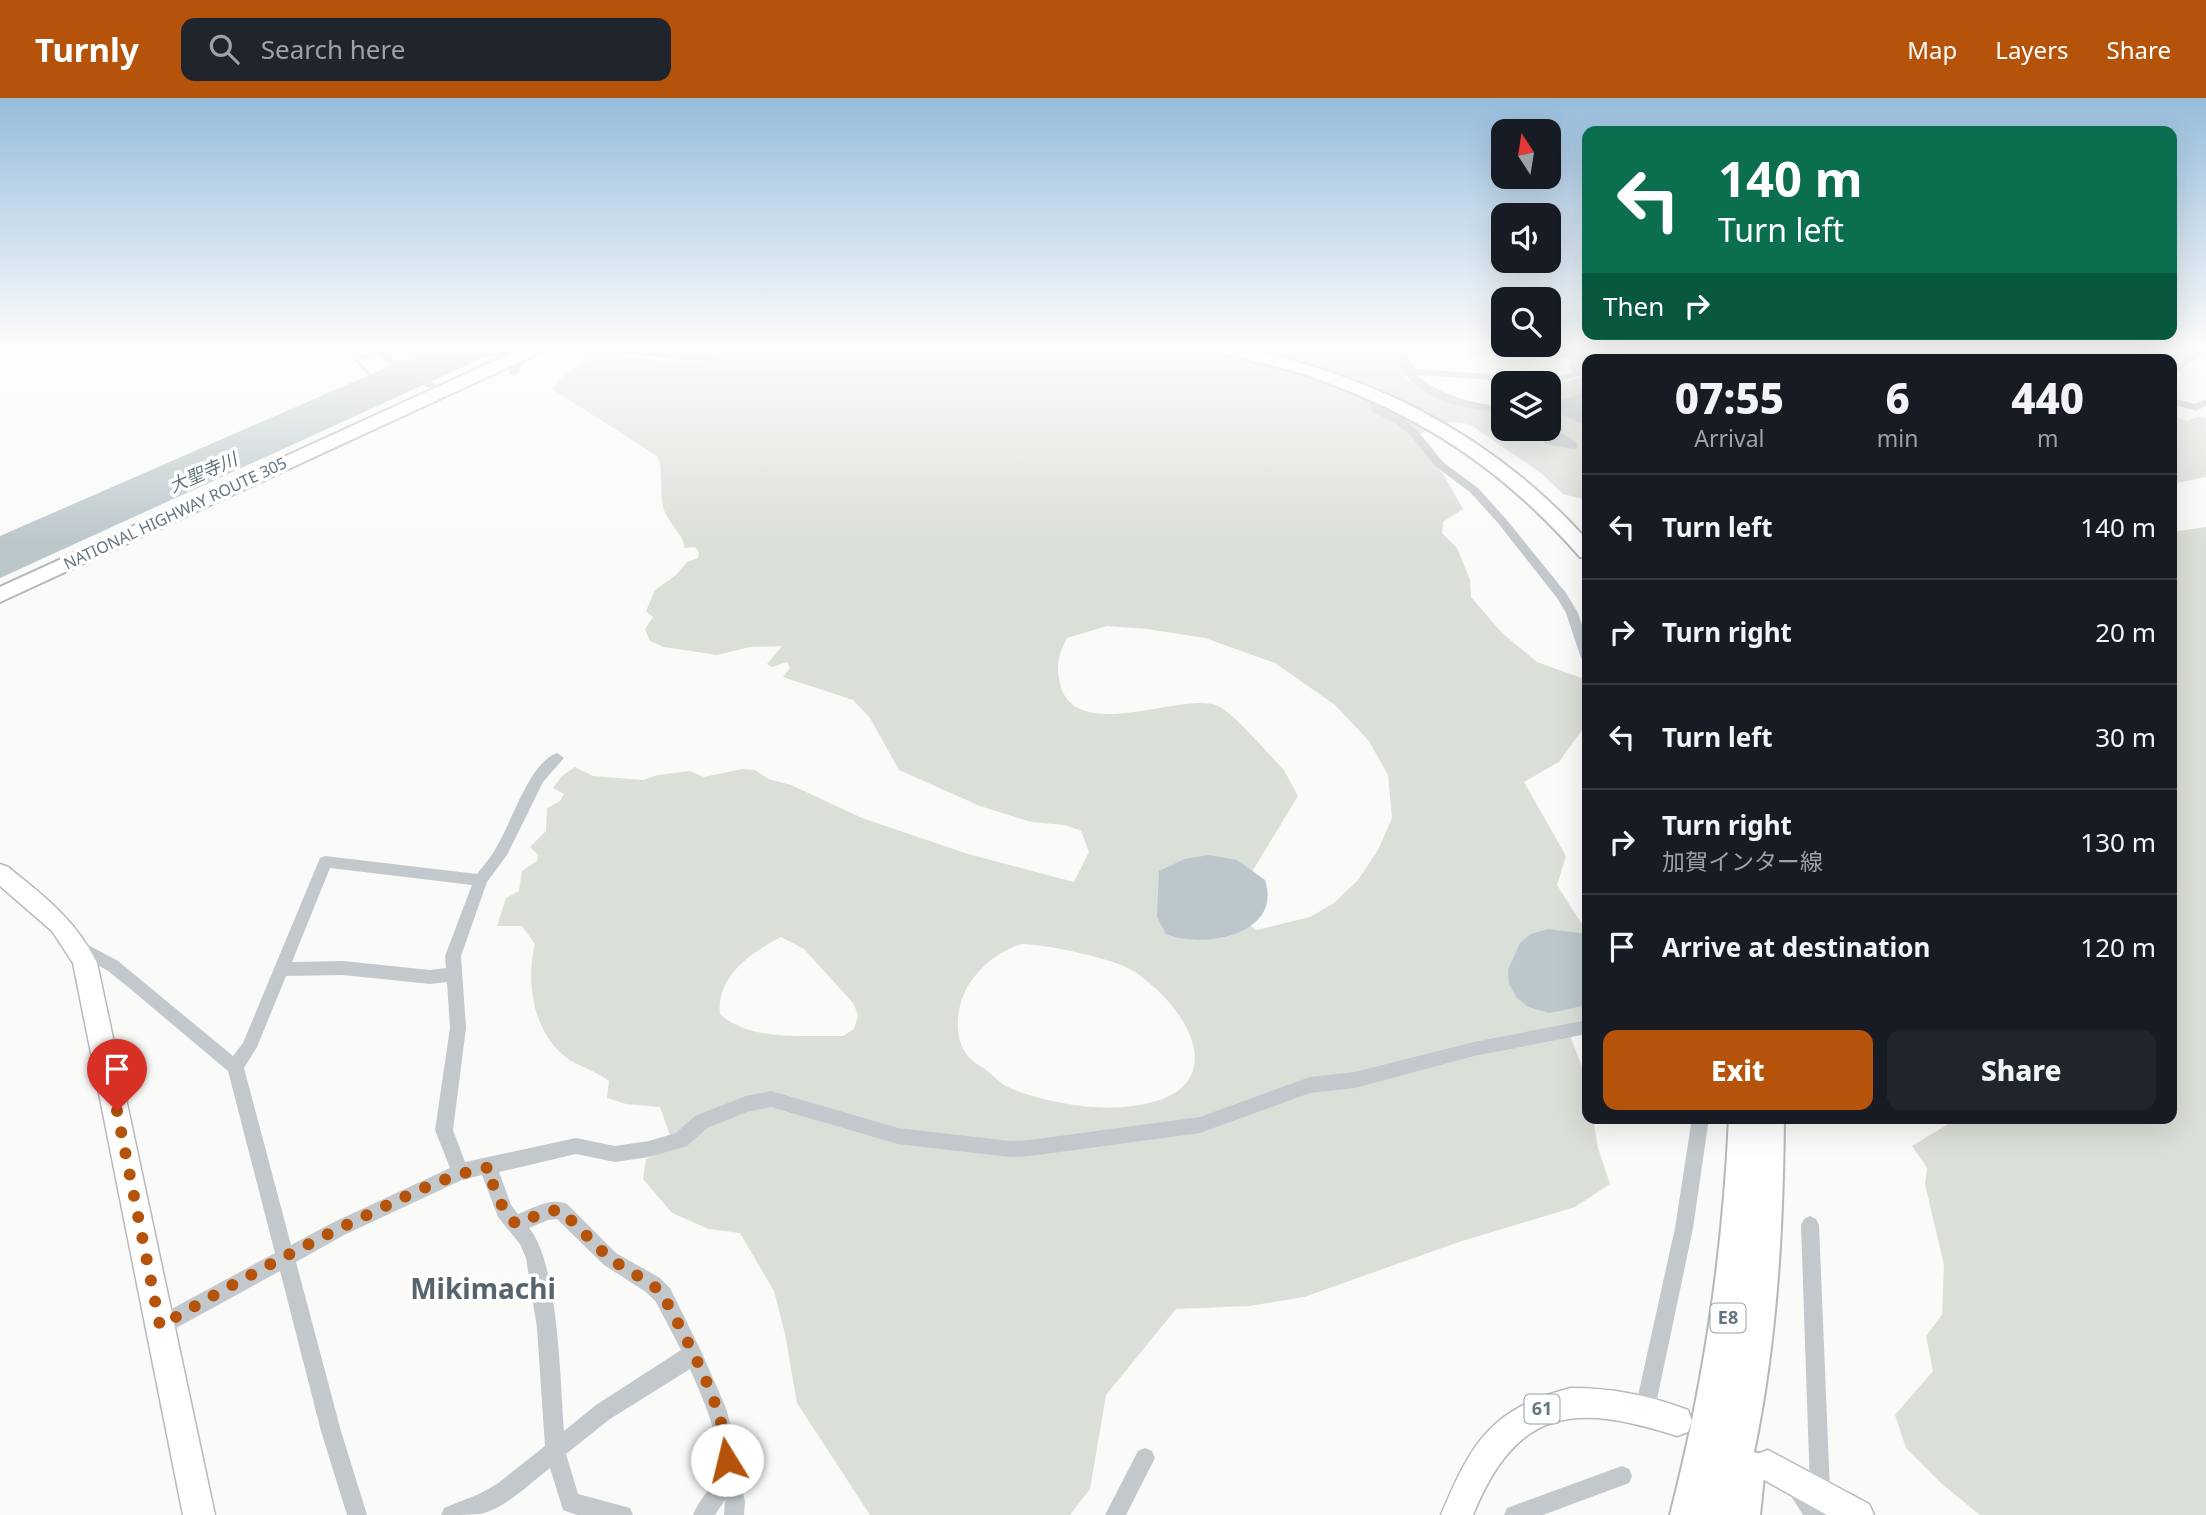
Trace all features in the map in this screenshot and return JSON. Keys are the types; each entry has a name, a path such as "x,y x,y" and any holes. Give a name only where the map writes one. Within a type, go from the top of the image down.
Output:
{"highway":[{"name":"NATIONAL HIGHWAY ROUTE 305","path":"0,595 397,411"},
{"path":"1407,411 1473,449 1518,483 1561,522 1582,546"},
{"path":"1426,411 1508,461 1554,498 1582,526"},
{"name":"E8","path":"1688,1515 1728,1320 1738,1238 1744,1124"},
{"name":"E8","path":"1723,1515 1743,1426 1757,1337 1765,1253 1769,1124"},
{"path":"1742,1515 1757,1337"}],"main road":[{"path":"0,873 51,915 79,946 93,996 199,1515"},
{"name":"61","path":"1457,1515 1478,1467 1500,1439 1520,1421 1544,1408 1566,1402 1618,1402 1677,1421"},
{"path":"1778,1470 1818,1504 1858,1515"}],"street":[{"path":"1378,411 1413,432 1439,464 1474,490 1511,531 1562,596 1572,612 1582,643"},
{"path":"460,1172 444,1130 458,1028 453,956 481,880 502,851 538,779 557,758"},
{"path":"234,1067 249,1047 324,862 481,880"},
{"path":"79,946 123,974 234,1067 356,1515"},
{"path":"281,968 344,968 430,977 454,974"},
{"path":"160,1326 287,1255 408,1194 460,1172 576,1146 615,1154 649,1149 681,1140 701,1122 723,1111 771,1099 898,1136 947,1143 1030,1148 1200,1125 1310,1085 1355,1080 1474,1049 1582,1028"},
{"path":"1645,1409 1671,1300 1695,1174 1699,1124"},
{"path":"490,1167 491,1178 505,1212 516,1224 535,1256 547,1328 555,1451 570,1503 623,1515"},
{"path":"516,1224 548,1211 561,1210 610,1259 653,1285 663,1295 719,1416 727,1446 727,1474 734,1501 734,1515"},
{"path":"1811,1225 1818,1504"},
{"path":"451,1515 485,1502 504,1491 603,1412 674,1368 691,1353"},
{"path":"1115,1515 1145,1458"},
{"path":"703,1515 727,1474"},
{"path":"1514,1515 1622,1476"}],"shaded area":[{"path":"587,411 1491,411 1491,439 1471,425 1456,422 1441,424 1414,439 1443,474 1463,509 1443,522 1442,533 1457,548 1470,580 1471,597 1502,633 1537,662 1582,678 1582,730 1559,762 1524,782 1566,856 1557,885 1582,924 1582,1026 1571,1038 1582,1067 1582,1124 1594,1124 1598,1148 1610,1184 1575,1207 1459,1242 1304,1297 1249,1306 1176,1309 1106,1395 1090,1489 1070,1515 870,1515 797,1403 785,1334 774,1291 740,1233 709,1229 672,1213 643,1179 646,1159 674,1147 660,1107 626,1104 607,1098 609,1081 571,1061 558,1051 548,1038 535,1009 532,992 535,944 522,926 497,926 506,898 519,891 522,871 537,861 538,855 530,847 546,831 547,808 560,801 564,794 553,788 562,776 575,767 593,776 643,780 690,771 704,777 742,769 755,770 768,779 791,785 862,818 968,854 1074,882 1089,852 1081,831 1065,825 1031,822 980,806 899,770 870,718 853,700 783,677 790,668 787,662 772,667 767,664 782,646 750,647 717,655 664,647 650,641 645,629 653,617 646,611 655,590 676,575 687,562 698,558 699,552 695,547 684,548 683,540 664,510 657,456","holes":["1107,626 1205,638 1275,663 1335,705 1369,741 1388,775 1392,818 1378,850 1358,880 1334,903 1310,917 1257,930 1242,921 1244,885 1298,796 1284,770 1243,726 1218,706 1202,703 1108,714 1086,711 1070,702 1060,684 1059,661 1067,638","781,937 804,949 854,1004 858,1016 854,1029 843,1036 778,1035 747,1029 720,1014 724,988 747,958","1022,944 1080,953 1125,967 1158,990 1189,1032 1195,1053 1192,1073 1180,1089 1158,1101 1123,1107 1080,1106 1049,1100 1008,1087 967,1055 959,1038 958,1019 969,984 980,970 999,954"]},
{"path":"1561,411 1582,411 1582,499 1563,494 1541,473 1494,441 1561,441"},
{"path":"2177,417 2187,421 2198,417 2206,418 2206,477 2177,483"},
{"path":"2206,527 2206,1515 1980,1515 1942,1484 1906,1448 1895,1415 1933,1371 1926,1336 1942,1315 1944,1265 1925,1184 1927,1168 1912,1146 1948,1124 2177,1124 2177,531"}],"water":[{"name":"大聖寺川","path":"286,411 366,411 0,578 0,536"},
{"path":"1561,411 1582,411 1582,424 1561,414"},
{"path":"1561,434 1577,443 1577,447 1575,449 1545,444 1544,441 1561,441"},
{"path":"1209,855 1237,860 1265,880 1267,899 1262,914 1252,925 1219,938 1200,940 1166,934 1157,917 1159,871 1185,859"},
{"path":"1548,929 1582,933 1582,1006 1550,1013 1528,1007 1517,998 1509,984 1508,970 1520,943 1531,934"}],"district":[{"name":"Mikimachi","path":"483,1289"}],"route":[{"path":"117,1111 160,1326 266,1266 408,1194 460,1172 490,1167 491,1178 505,1212 516,1224 548,1211 561,1210 610,1259 653,1285 663,1295 719,1416 727,1446 727,1460"}]}
